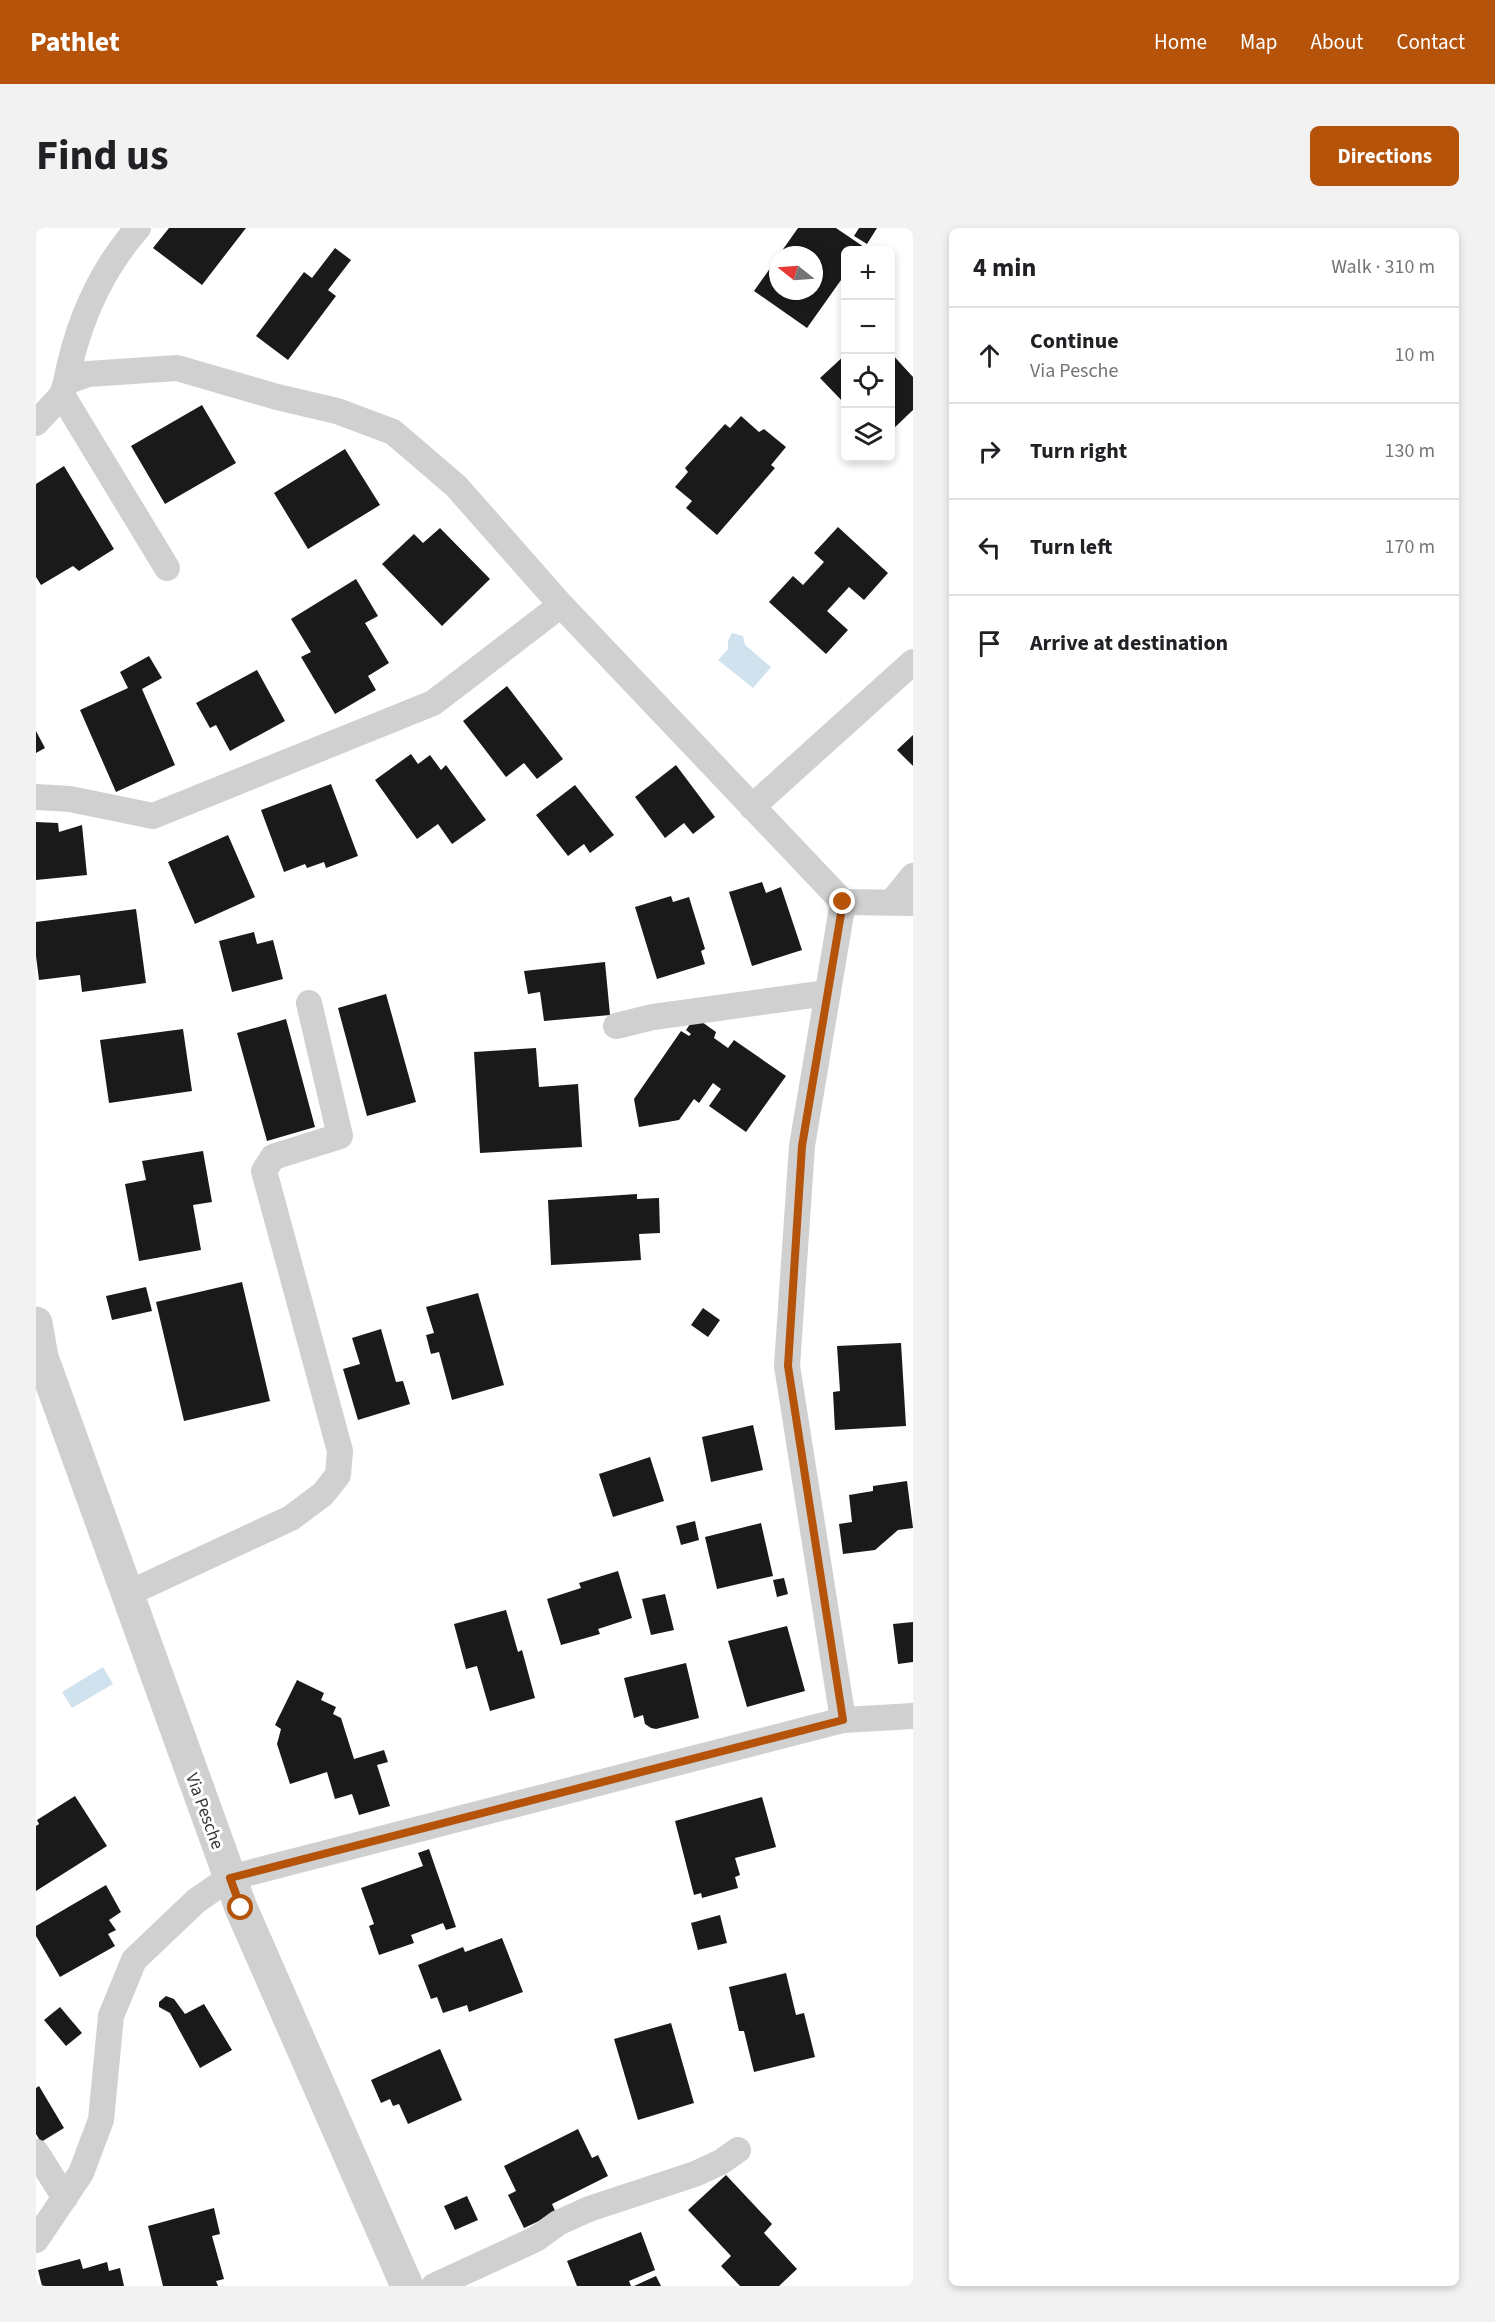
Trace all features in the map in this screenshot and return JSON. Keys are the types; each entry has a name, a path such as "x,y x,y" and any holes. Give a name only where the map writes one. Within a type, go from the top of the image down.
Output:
{"street":[{"path":"132,230 92,295 73,345 64,389 167,568"},
{"path":"36,423 64,389 88,374 177,368 277,397 337,411 393,432 456,486 561,605 843,902 902,902 913,876"},
{"path":"36,797 70,799 153,816 433,703 561,605"},
{"path":"752,807 913,662"},
{"path":"843,902 802,1146 788,1366 843,1720"},
{"path":"616,1026 653,1017 827,993"},
{"path":"127,1594 291,1518 323,1494 338,1475 340,1451 264,1171 273,1157 340,1136 309,1003"},
{"name":"Via Pesche","path":"36,1323 42,1357 241,1908 407,2286"},
{"path":"36,2240 81,2174 101,2120 111,2016 134,1960 196,1901 230,1878 843,1720 913,1716"},
{"path":"434,2286 536,2239 589,2209 695,2174 721,2162 738,2150"},
{"path":"36,2152 65,2198"}],"water":[{"path":"732,633 743,636 745,645 771,667 753,688 718,660 728,649 728,641"},
{"path":"103,1667 113,1684 72,1708 62,1692"}],"building":[{"path":"169,228 246,228 202,285 153,248"},
{"path":"798,228 836,228 863,246 841,246 841,280 807,328 754,291 769,270 769,300 823,300 823,246 785,246"},
{"path":"859,228 877,228 867,244 854,236"},
{"path":"335,248 351,260 328,290 336,296 288,360 256,336 304,272 312,278"},
{"path":"895,357 913,377 913,410 895,427"},
{"path":"841,359 841,400 820,378"},
{"path":"202,405 236,463 165,504 131,446"},
{"path":"741,416 759,432 764,429 786,447 771,465 775,468 717,535 686,508 692,501 675,487 688,472 685,468 725,424 730,428"},
{"path":"345,449 380,505 308,549 274,493"},
{"path":"64,466 114,549 79,571 73,566 41,585 36,577 36,484"},
{"path":"838,527 888,573 864,600 849,587 827,611 848,630 826,654 769,602 793,576 803,585 824,562 814,553"},
{"path":"440,528 490,579 442,626 382,564 414,534 423,543"},
{"path":"356,579 378,616 365,623 389,663 368,676 376,690 335,714 301,657 311,652 291,619"},
{"path":"149,656 162,678 142,689 175,765 116,792 80,710 128,688 120,672"},
{"path":"257,670 285,721 230,751 216,725 210,728 196,703"},
{"path":"507,686 563,759 537,779 524,763 506,777 463,721"},
{"path":"36,731 45,748 36,753"},
{"path":"913,735 913,766 897,750"},
{"path":"411,754 418,764 430,755 441,770 446,765 486,820 452,844 438,824 417,839 375,780"},
{"path":"676,765 715,817 693,834 684,823 665,838 635,797"},
{"path":"331,784 358,856 326,868 324,862 307,868 305,864 284,872 261,810"},
{"path":"575,785 614,835 590,853 584,844 568,856 536,815"},
{"path":"36,822 58,823 59,832 82,825 87,875 36,880"},
{"path":"228,835 255,897 195,924 168,862"},
{"path":"762,882 766,893 781,887 802,950 752,966 729,892"},
{"path":"671,896 673,902 689,897 705,949 701,951 705,964 657,979 635,907"},
{"path":"136,909 146,983 82,992 80,975 39,980 36,922"},
{"path":"254,932 257,944 273,940 283,979 232,992 219,941"},
{"path":"605,962 610,1015 544,1021 540,992 528,994 524,971"},
{"path":"386,994 416,1102 367,1116 338,1008"},
{"path":"695,1017 716,1032 714,1038 728,1048 734,1040 786,1076 746,1132 709,1106 721,1089 713,1083 699,1103 694,1099 679,1120 639,1127 634,1099 681,1031 689,1036 691,1034 686,1030"},
{"path":"286,1019 315,1127 267,1141 237,1033"},
{"path":"183,1029 192,1091 109,1103 100,1040"},
{"path":"536,1048 539,1087 578,1084 582,1147 480,1153 474,1052"},
{"path":"203,1151 212,1202 193,1205 201,1250 139,1261 125,1184 146,1180 142,1161"},
{"path":"637,1194 637,1199 659,1198 660,1233 639,1234 641,1260 551,1265 548,1200"},
{"path":"242,1282 270,1401 184,1421 156,1302"},
{"path":"146,1287 152,1311 112,1320 106,1296"},
{"path":"478,1293 504,1385 452,1400 439,1352 431,1354 426,1335 434,1333 426,1307"},
{"path":"703,1308 720,1320 708,1337 691,1325"},
{"path":"381,1329 396,1382 403,1381 410,1404 358,1420 343,1369 360,1364 352,1338"},
{"path":"901,1343 906,1426 835,1430 833,1392 840,1391 837,1346"},
{"path":"753,1425 763,1470 711,1482 702,1437"},
{"path":"650,1457 664,1501 613,1517 599,1474"},
{"path":"907,1481 913,1528 898,1530 875,1550 843,1554 839,1524 852,1522 849,1495 873,1491 873,1486"},
{"path":"695,1521 699,1540 681,1545 676,1526"},
{"path":"761,1523 773,1576 717,1589 705,1537"},
{"path":"618,1571 632,1618 598,1629 600,1634 561,1645 547,1599 581,1588 579,1583"},
{"path":"784,1578 788,1594 777,1597 773,1580"},
{"path":"665,1594 674,1630 651,1635 642,1599"},
{"path":"506,1610 518,1652 522,1650 535,1698 490,1711 477,1666 466,1669 454,1624"},
{"path":"913,1622 913,1662 898,1664 893,1624"},
{"path":"787,1626 805,1691 747,1707 728,1641"},
{"path":"686,1663 699,1718 656,1729 645,1724 643,1715 634,1718 624,1678"},
{"path":"297,1680 324,1693 321,1700 336,1707 333,1714 341,1718 354,1759 384,1750 388,1762 377,1765 390,1806 359,1815 352,1794 335,1799 327,1772 290,1784 277,1744 281,1729 275,1725"},
{"path":"75,1796 107,1846 36,1891 36,1826 39,1824 37,1820"},
{"path":"762,1797 776,1847 735,1858 740,1875 735,1877 738,1888 702,1898 701,1893 694,1895 675,1821"},
{"path":"429,1849 456,1927 446,1930 443,1923 411,1935 414,1943 379,1955 369,1926 374,1924 361,1888 423,1866 418,1853"},
{"path":"106,1885 121,1912 109,1920 116,1930 108,1934 115,1946 60,1977 36,1936 36,1926"},
{"path":"720,1915 727,1943 698,1950 691,1923"},
{"path":"502,1938 523,1992 469,2012 467,2005 443,2013 437,1997 431,1999 418,1965 463,1947 465,1952"},
{"path":"786,1973 796,2015 804,2013 815,2057 754,2072 744,2031 739,2031 729,1987"},
{"path":"166,1996 174,1999 185,2014 204,2004 232,2050 200,2068 170,2013 159,2007 159,2002"},
{"path":"60,2007 82,2033 66,2046 44,2020"},
{"path":"671,2023 694,2103 638,2120 614,2039"},
{"path":"440,2049 462,2100 408,2124 399,2104 393,2106 390,2099 381,2103 371,2080"},
{"path":"39,2086 64,2128 41,2142 36,2134 36,2088"},
{"path":"578,2129 592,2158 598,2155 608,2176 552,2204 556,2213 524,2228 508,2195 516,2191 504,2166"},
{"path":"726,2175 772,2224 764,2233 797,2269 779,2286 740,2286 721,2266 731,2256 688,2210"},
{"path":"467,2196 478,2220 455,2230 444,2206"},
{"path":"214,2208 220,2234 212,2236 224,2279 216,2281 218,2286 163,2286 148,2226"},
{"path":"641,2232 655,2270 629,2281 631,2286 577,2286 567,2261"},
{"path":"80,2259 83,2269 107,2262 109,2271 120,2268 124,2286 42,2286 38,2270"},
{"path":"656,2276 661,2286 634,2286"}],"route":[{"path":"241,1908 230,1878 843,1720 788,1366 802,1146 843,902"}]}
